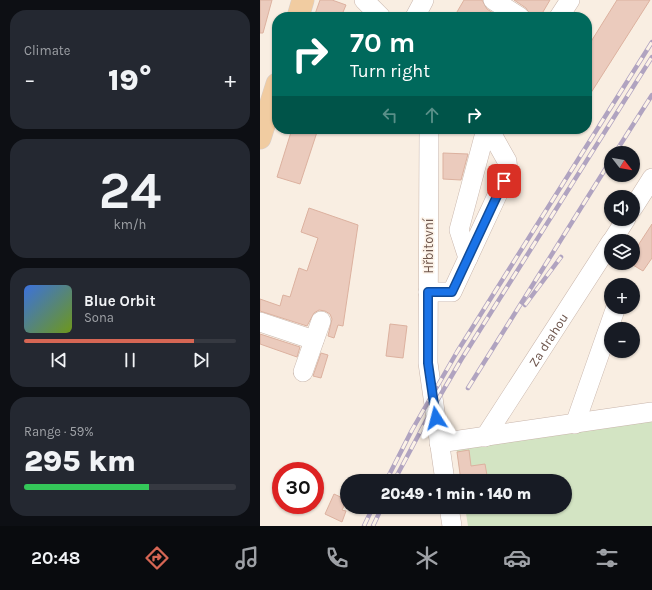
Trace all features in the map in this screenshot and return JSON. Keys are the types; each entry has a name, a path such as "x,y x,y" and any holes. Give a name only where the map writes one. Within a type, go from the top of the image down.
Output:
{"main road":[{"path":"299,12 303,0"},
{"path":"260,138 272,100"}],"street":[{"path":"364,0 376,12"},
{"path":"418,12 424,0"},
{"path":"493,0 512,12"},
{"path":"562,12 570,0"},
{"name":"Hřbitovní","path":"429,134 428,363 444,474"},
{"path":"468,258 458,230 486,134"},
{"path":"428,292 452,292 508,172 507,161 490,134"},
{"path":"640,197 652,178"},
{"name":"Za drahou","path":"485,437 604,252"},
{"path":"575,424 614,314"},
{"path":"303,372 321,321"},
{"path":"260,322 314,340"},
{"path":"439,443 652,412"},
{"path":"450,514 452,526"}],"green space":[{"path":"652,416 652,526 468,526 466,514 572,514 572,474 460,474 456,446"}],"building":[{"path":"260,0 272,0 263,33 260,33"},
{"path":"320,0 332,0 346,5 343,12 316,12"},
{"path":"464,0 482,0 487,9 492,12 457,12"},
{"path":"514,0 550,0 543,12 528,12 526,8"},
{"path":"617,0 650,0 592,91 592,40"},
{"path":"290,134 316,134 300,184 277,177"},
{"path":"443,153 468,154 461,180 443,179"},
{"path":"309,208 358,225 343,326 338,325 334,338 328,336 332,319 330,314 325,311 319,310 314,313 307,326 260,311 260,299 280,306 283,295 290,297 299,268 307,271 318,238 301,232"},
{"path":"652,224 652,258 643,271 640,269 640,242"},
{"path":"390,324 407,326 403,358 386,356"},
{"path":"260,334 300,347 297,357 260,344"},
{"path":"321,353 328,355 321,378 313,376"},
{"path":"469,450 471,466 485,464 487,474 460,474 457,452"},
{"path":"334,494 340,497 340,514 345,514 342,522 325,514"}],"railway":[{"path":"390,474 412,430 457,352 652,42"},
{"path":"398,474 434,406 461,360 652,57"},
{"path":"619,146 652,95"},
{"path":"468,388 604,171"},
{"path":"525,305 561,257"},
{"path":"364,526 370,514"},
{"path":"373,526 379,514"}],"route":[{"path":"436,418 428,363 428,292 452,292 504,181"}]}
